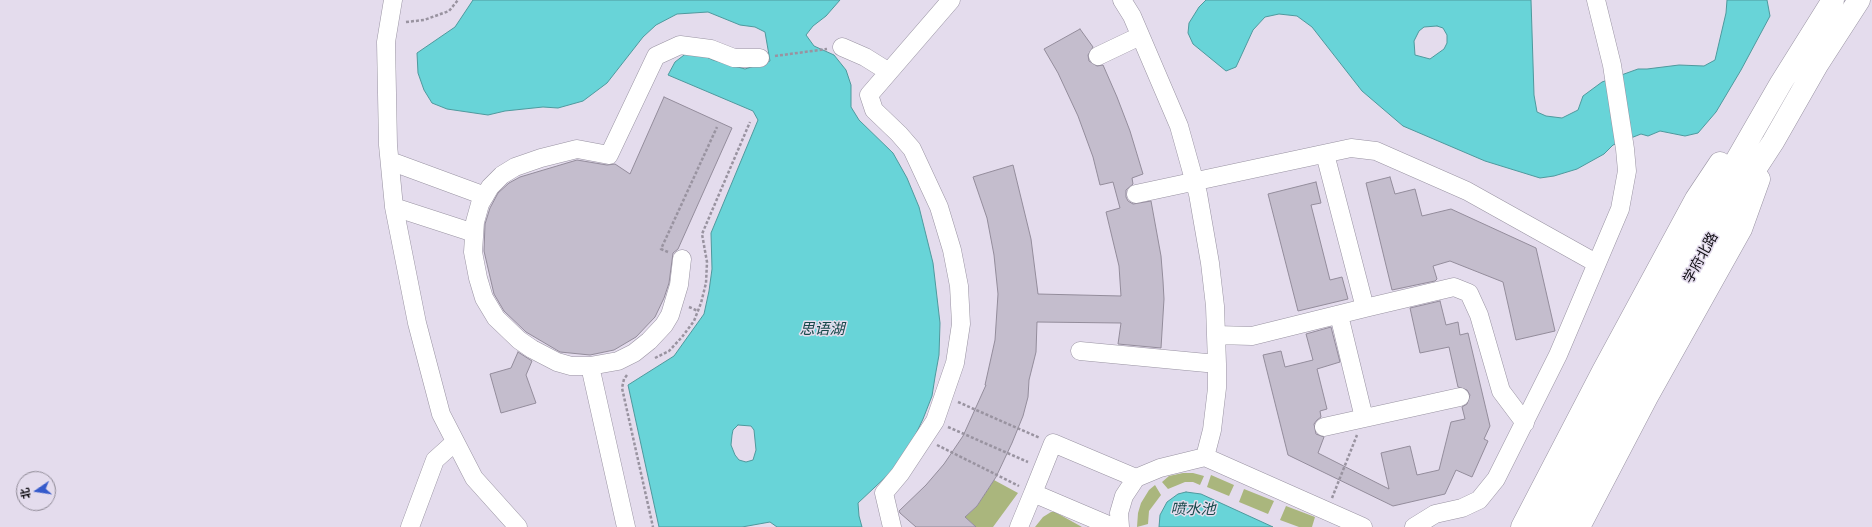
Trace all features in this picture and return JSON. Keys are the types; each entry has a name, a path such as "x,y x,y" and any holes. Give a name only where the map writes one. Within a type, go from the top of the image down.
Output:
{"main road":[{"name":"学府北路","path":"1541,527 1584,441 1660,297 1781,83 1833,0"},
{"name":"学府北路","path":"1561,527 1615,417 1716,230 1773,142 1817,65 1859,0"},
{"path":"1522,527 1603,371 1696,199 1731,146 1755,129"},
{"path":"1578,527 1647,397 1741,229 1773,142"}],"street":[{"path":"393,0 386,42 390,162 394,207 417,323 441,414 474,478 518,527"},
{"path":"892,527 884,492 900,474 935,421 955,363 961,324 959,286 952,250 939,207 923,169 912,150 899,134 874,110 869,95 951,0"},
{"path":"1122,0 1132,16 1179,126 1198,194 1210,263 1215,306 1217,364 1217,388 1212,430 1205,457"},
{"path":"1414,527 1435,514 1462,508 1479,500 1496,480 1558,355 1620,209 1627,171 1625,149 1612,65 1596,0"},
{"path":"1098,56 1140,36"},
{"path":"682,259 679,285 675,301 670,315 658,332 642,347 626,357 607,363 590,366 571,366 545,357 519,340 496,318 484,298 478,278 473,252 475,222 480,204 490,187 502,175 528,162 577,149 609,155 656,56 680,45 710,48 734,58 760,58"},
{"path":"842,47 865,57 889,72"},
{"path":"1136,194 1351,148 1376,151 1467,191 1596,263"},
{"path":"1325,154 1366,308"},
{"path":"390,162 485,196"},
{"path":"394,207 474,233"},
{"path":"1216,334 1252,336 1454,287 1469,293 1479,315 1501,391 1525,423"},
{"path":"1338,315 1364,418"},
{"path":"1080,350 1217,364"},
{"path":"590,366 626,527"},
{"path":"1324,427 1460,397"},
{"path":"410,527 435,460 455,442"},
{"path":"1018,527 1053,443 1136,478"},
{"path":"1120,527 1119,513 1124,496 1136,478 1160,468 1205,457 1363,527"},
{"path":"1033,494 1113,527"}],"path":[{"path":"389,24 430,18 449,11 458,0"},
{"path":"760,58 842,47"},
{"path":"682,259 661,249 717,127"},
{"path":"944,396 1053,443"},
{"path":"1327,511 1364,418"},
{"path":"935,421 1043,469"},
{"path":"924,438 1033,494"}],"green space":[{"path":"1183,473 1193,473 1204,476 1200,485 1193,482 1185,482 1168,489 1162,482 1169,476"},
{"path":"1211,475 1234,485 1229,496 1207,487"},
{"path":"994,480 1018,493 993,527 976,527 965,517 977,506"},
{"path":"1155,485 1161,495 1149,511 1148,524 1137,527 1138,513 1141,503 1149,490"},
{"path":"1244,489 1274,501 1268,514 1239,502"},
{"path":"1286,506 1315,517 1312,527 1299,527 1280,520"},
{"path":"1051,512 1055,512 1082,527 1035,527 1043,517"}],"water":[{"name":"思语湖","path":"473,0 840,0 826,16 813,26 806,35 814,46 834,55 846,70 851,85 851,107 859,120 893,153 907,178 919,207 933,263 940,323 939,355 932,396 912,442 891,472 858,503 862,527 777,527 770,522 742,527 659,527 628,385 674,356 704,314 712,269 711,233 758,120 753,111 668,75 675,62 688,52 745,69 770,61 765,32 755,27 740,25 708,12 677,14 656,25 643,37 607,83 583,101 558,108 543,107 505,111 488,115 447,109 432,103 424,90 418,73 417,53 455,27","holes":["738,425 751,426 754,430 756,450 753,460 746,462 739,460 735,455 731,445 732,435 733,430"]},
{"path":"1206,0 1531,0 1534,95 1537,112 1546,116 1562,118 1578,110 1583,96 1602,82 1638,69 1679,65 1704,66 1715,60 1726,13 1727,0 1767,0 1770,16 1716,112 1698,133 1685,136 1660,131 1648,136 1641,134 1613,145 1604,154 1577,169 1554,176 1540,178 1485,161 1403,126 1362,91 1312,27 1297,16 1279,14 1265,17 1253,30 1236,67 1226,71 1193,44 1188,33 1189,23 1199,7","holes":["1437,26 1443,28 1447,35 1447,43 1444,49 1430,59 1415,55 1414,41 1419,31 1424,27"]},
{"name":"喷水池","path":"1186,492 1201,494 1273,527 1159,527 1160,515 1167,502 1178,494"}],"building":[{"path":"1080,29 1093,47 1088,55 1089,61 1097,66 1103,65 1117,97 1130,131 1143,174 1132,178 1133,184 1126,190 1126,197 1128,201 1133,204 1151,201 1161,256 1163,281 1164,299 1161,348 1118,344 1121,323 1037,322 1036,352 1029,380 1028,397 1023,416 996,477 977,506 965,517 976,527 916,527 899,511 926,485 944,464 963,436 986,385 995,340 998,294 994,255 987,218 973,177 1013,165 1031,239 1038,294 1121,296 1119,266 1106,212 1120,208 1113,182 1100,185 1093,157 1078,116 1058,73 1044,49"},
{"path":"664,97 732,128 678,249 673,253 669,283 664,298 655,317 636,337 614,350 590,355 560,352 526,332 504,311 494,294 484,251 485,224 490,208 498,193 509,183 520,177 577,160 607,165 615,164 630,174"},
{"path":"1390,177 1395,194 1415,189 1422,216 1451,209 1536,248 1555,331 1516,340 1503,282 1450,261 1433,266 1437,279 1435,281 1392,290 1366,183"},
{"path":"1316,182 1321,203 1311,205 1330,280 1342,277 1348,299 1298,311 1268,194"},
{"path":"1440,301 1446,325 1458,322 1460,335 1468,333 1490,426 1484,439 1488,441 1472,477 1456,470 1445,494 1393,506 1288,455 1263,355 1281,351 1285,367 1313,360 1306,334 1331,327 1340,362 1317,369 1327,409 1320,411 1321,417 1314,424 1316,434 1324,437 1318,453 1389,489 1381,453 1410,446 1417,475 1439,470 1451,422 1465,419 1462,407 1467,404 1470,395 1467,390 1458,387 1449,347 1420,353 1410,308"},
{"path":"518,352 532,361 526,375 536,403 501,413 490,374 511,368"}]}
